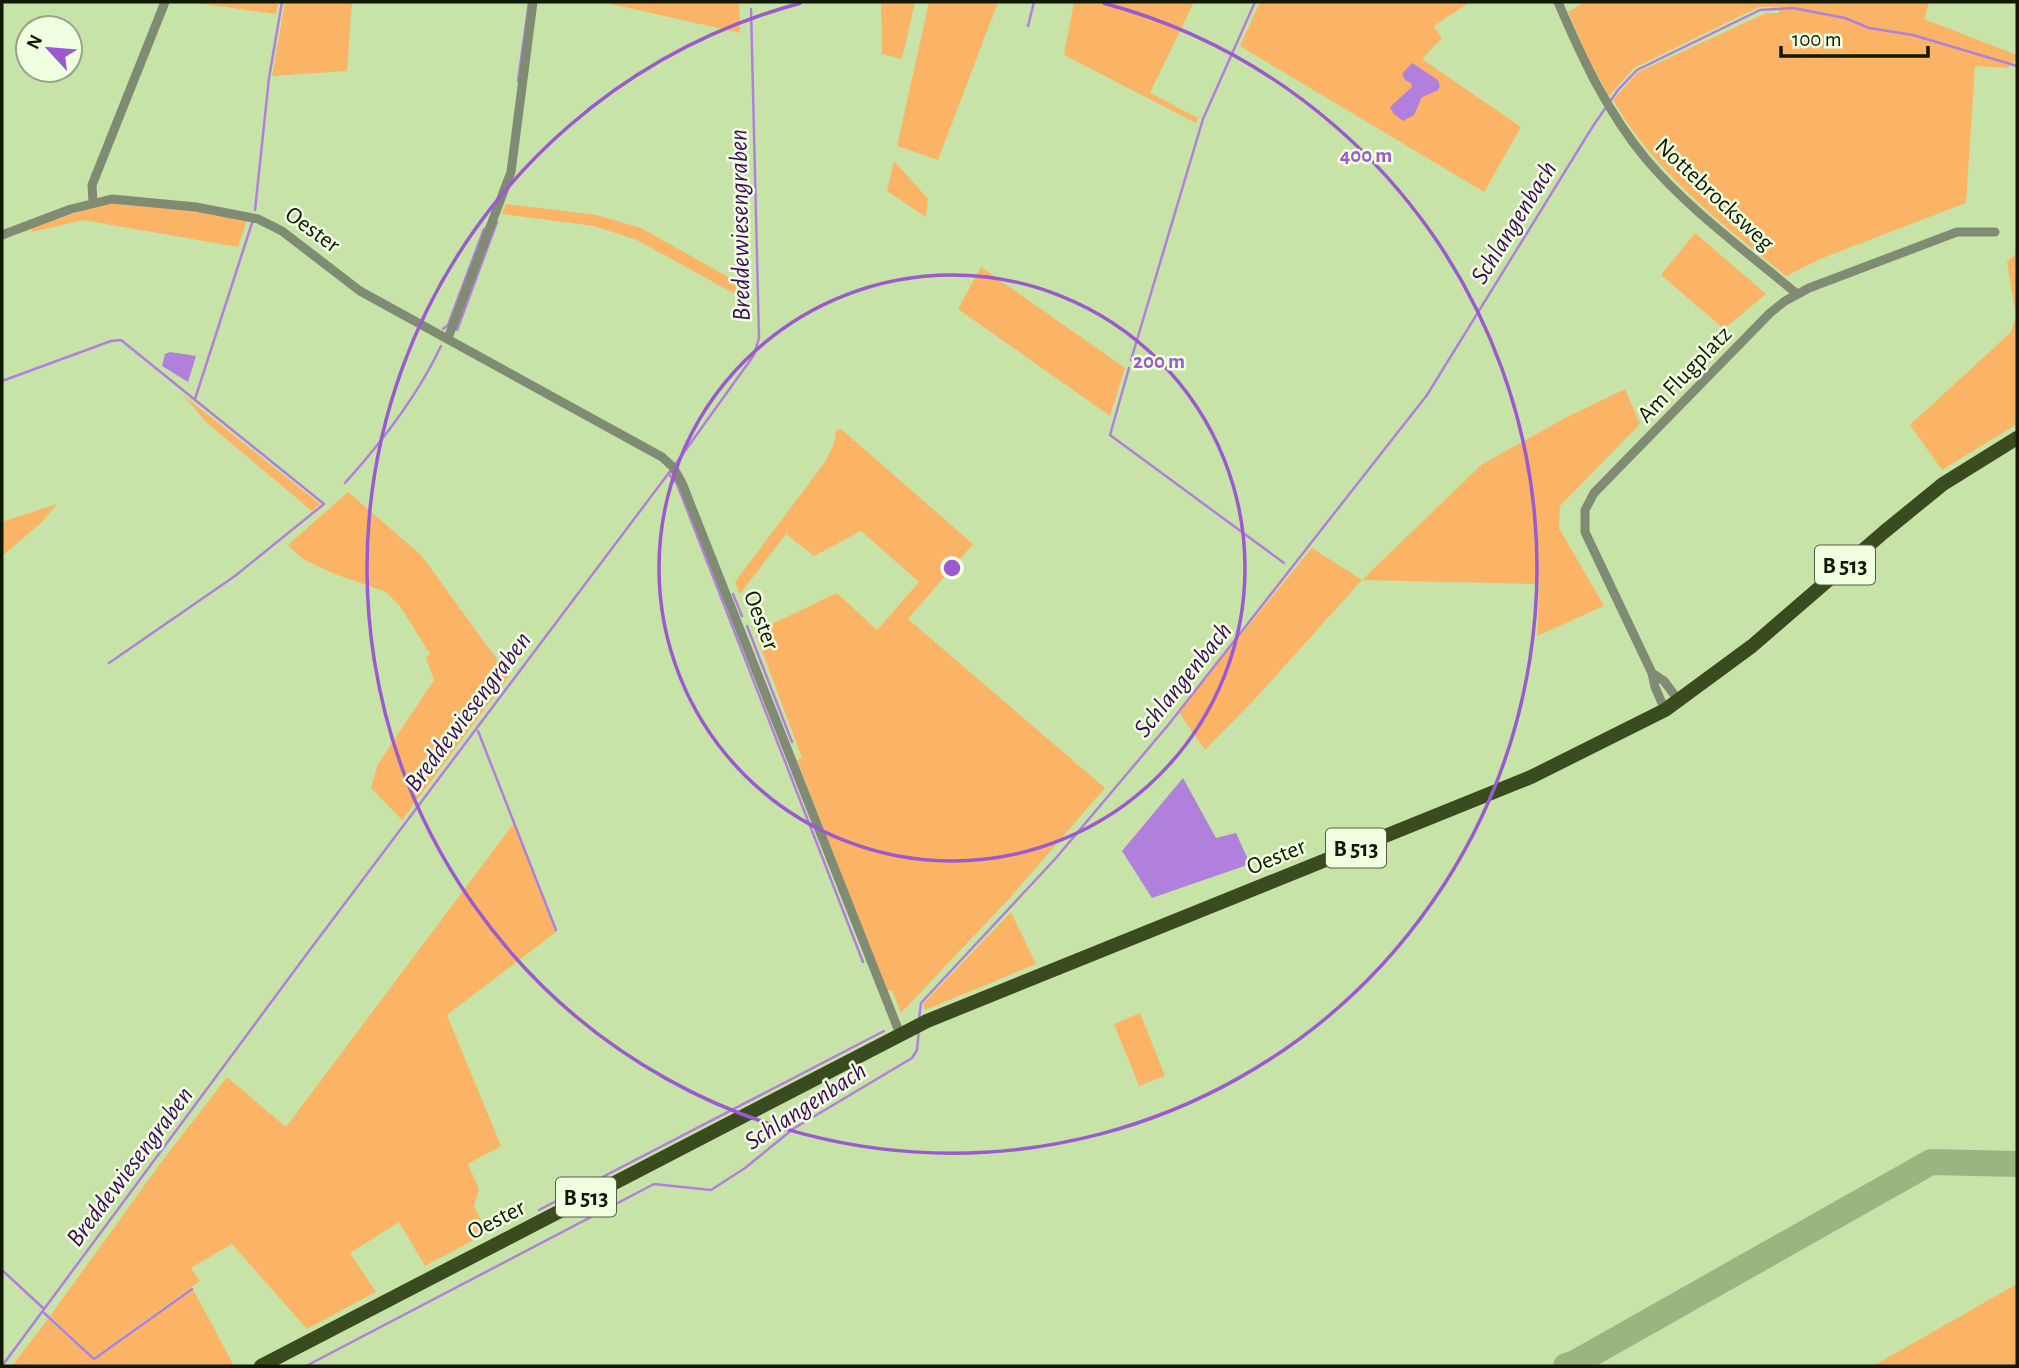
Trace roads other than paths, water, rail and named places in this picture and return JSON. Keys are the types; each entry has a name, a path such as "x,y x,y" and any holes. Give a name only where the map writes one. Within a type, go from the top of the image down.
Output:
{"main road":[{"name":"B 513","path":"1665,710 1752,646 1943,484 2017,438"},
{"name":"Oester","path":"261,1366 927,1021 1531,778 1665,710"}],"street":[{"path":"93,202 92,185 165,2"},
{"path":"448,338 511,173 533,2"},
{"name":"Nottebrocksweg","path":"1558,2 1583,61 1603,97 1646,159 1670,184 1797,294"},
{"name":"Oester","path":"2,235 93,202 111,200 155,202 258,219 282,231 360,291 662,457 673,467 682,483 906,1031"},
{"name":"Am Flugplatz","path":"1665,710 1652,673 1585,532 1585,510 1594,493 1770,313 1797,294 1957,232 1994,232"},
{"name":"Am Flugplatz","path":"1652,673 1664,681 1679,701"}],"waterway":[{"path":"255,210 269,78 282,2"},
{"path":"518,81 529,2"},
{"path":"1028,26 1034,2"},
{"path":"1131,360 1203,119 1255,2"},
{"name":"Schlangenbach","path":"919,1019 921,1003 1056,858 1169,724 1427,395 1593,126 1618,90 1637,70 1760,10 1793,8 1845,18 1869,28 1913,35 2017,66"},
{"name":"Breddewiesengraben","path":"2,1366 754,355 759,338 751,9"},
{"path":"457,330 497,222"},
{"path":"195,399 252,223"},
{"path":"443,329 448,325 484,229"},
{"path":"2,381 111,341 121,340 324,504 235,576 109,663"},
{"path":"345,483 398,418 441,346"},
{"path":"1129,368 1110,435 1284,563"},
{"path":"669,474 677,484 863,962"},
{"path":"733,594 742,616"},
{"path":"747,626 792,742"},
{"path":"478,731 556,930"},
{"name":"Schlangenbach","path":"306,1366 654,1184 711,1190 745,1168 793,1129 912,1058 917,1050 919,1029"},
{"path":"539,1210 884,1031"},
{"path":"2,1270 43,1308"},
{"path":"43,1312 94,1359 192,1289"}]}
